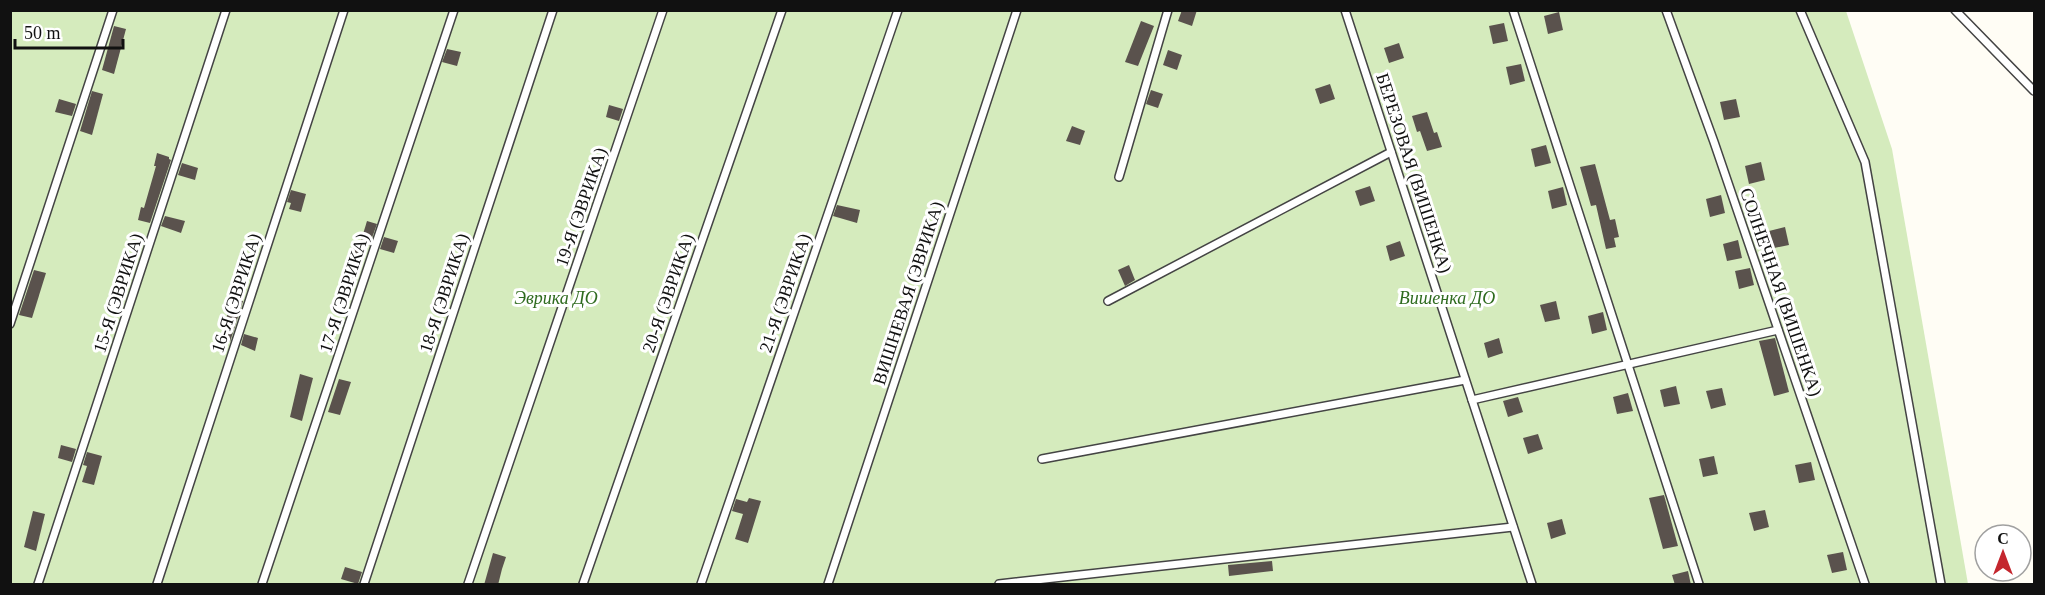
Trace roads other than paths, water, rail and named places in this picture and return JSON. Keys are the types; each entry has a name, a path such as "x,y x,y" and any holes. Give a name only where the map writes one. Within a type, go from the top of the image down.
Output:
{"lane":[{"path":"10,324 112,10"},
{"name":"15-Я (ЭВРИКА)","path":"38,585 226,10"},
{"name":"16-Я (ЭВРИКА)","path":"157,585 344,10"},
{"name":"17-Я (ЭВРИКА)","path":"262,585 454,10"},
{"name":"18-Я (ЭВРИКА)","path":"364,585 553,10"},
{"name":"19-Я (ЭВРИКА)","path":"468,585 663,10"},
{"name":"20-Я (ЭВРИКА)","path":"583,585 782,10"},
{"name":"21-Я (ЭВРИКА)","path":"701,585 898,10"},
{"name":"ВИШНЕВАЯ (ЭВРИКА)","path":"828,585 1017,10"},
{"path":"1119,177 1168,10"},
{"name":"БЕРЕЗОВАЯ (ВИШЕНКА)","path":"1346,10 1532,585"},
{"path":"1513,10 1699,585"},
{"name":"СОЛНЕЧНАЯ (ВИШЕНКА)","path":"1666,10 1714,142 1865,585"},
{"path":"1800,10 1865,162 1941,585"},
{"path":"1955,10 2034,91"},
{"path":"1108,301 1391,152"},
{"path":"1472,400 1778,330"},
{"path":"1042,459 1466,380"},
{"path":"999,584 1513,527"}],"park label":[{"name":"Эврика ДО","path":"556,298"},
{"name":"Вишенка ДО","path":"1447,298"}]}
